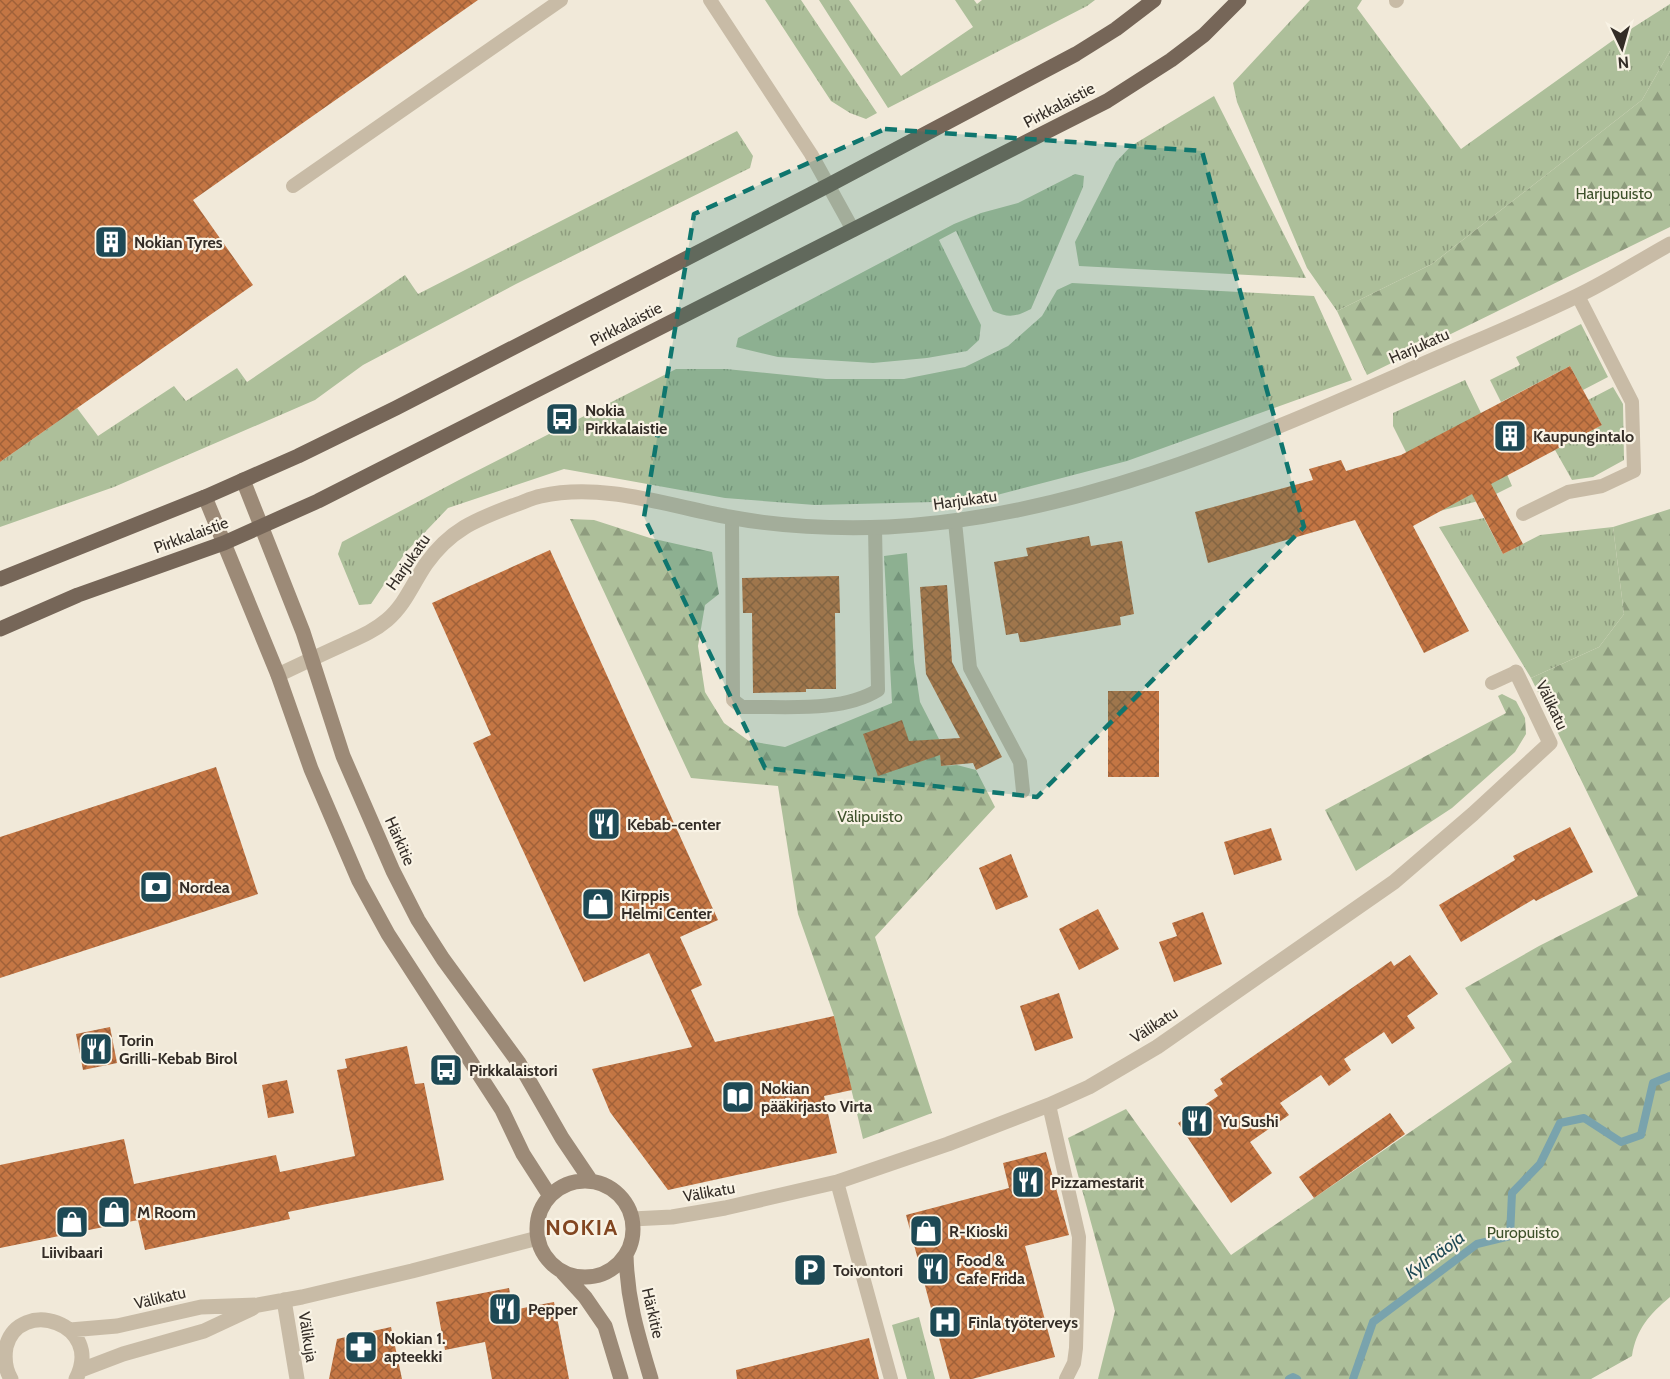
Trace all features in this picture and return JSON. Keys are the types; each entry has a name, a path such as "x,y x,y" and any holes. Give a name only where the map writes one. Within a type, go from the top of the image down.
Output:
{"main road":[{"name":"Pirkkalaistie","path":"0,579 205,497 298,456 386,413 829,185 1077,54 1116,29 1154,0"},
{"name":"Pirkkalaistie","path":"0,628 78,595 262,528 853,230 1107,100 1171,60 1204,35 1239,0"},
{"name":"Härkitie","path":"243,480 303,632 343,756 393,871 418,920 443,959 519,1063 562,1138 591,1182"},
{"path":"205,497 278,675 311,769 359,881 388,934 502,1110 523,1154 550,1196"},
{"path":"561,1270 575,1276 591,1276 606,1272 617,1265 626,1254 633,1231 632,1219 617,1194 605,1185 575,1182 561,1187 542,1207 537,1221 538,1238 545,1256 585,1297 605,1326 621,1379"},
{"name":"Härkitie","path":"626,1254 627,1283 633,1316 651,1379"}],"street":[{"name":"Harjukatu","path":"278,675 370,632 389,619 406,599 426,563 446,540 471,521 540,496 597,493 648,500 732,518 805,528 955,522 1074,498 1164,469 1353,395 1578,296 1670,244"},
{"name":"Välikatu","path":"632,1219 672,1217 724,1208 837,1182 948,1144 1049,1105 1089,1087 1157,1047 1394,882 1550,743 1516,672"},
{"name":"Välikatu","path":"70,1330 117,1326 201,1307 258,1305 284,1300 412,1271 538,1238"},
{"name":"Välikuja","path":"284,1300 297,1379"},
{"name":"Välikatu","path":"79,1374 123,1353 204,1331 258,1305"},
{"path":"11,1379 7,1373 4,1345 16,1331 28,1323 43,1320 57,1322 70,1330 79,1341 83,1355 79,1374"}],"lane":[{"path":"293,186 561,0"},
{"path":"710,0 829,185 853,230"},
{"path":"1523,514 1568,492 1602,486 1634,471 1632,402 1578,296"},
{"path":"732,518 733,700 742,707 834,705 869,695 878,690 875,527"},
{"path":"955,522 970,668 1020,762 1023,791"},
{"path":"1492,683 1516,672"},
{"path":"1049,1105 1079,1237 1076,1348 1074,1363 1066,1379"},
{"path":"837,1182 891,1379"}],"highlighted area":[{"path":"885,129 1202,151 1304,527 1037,797 765,768 644,517 694,214"}],"green space":[{"path":"765,0 801,0 877,113 866,119 850,113 831,101"},
{"path":"819,0 849,0 901,76 973,27 955,0 974,0 977,4 982,0 1095,0 888,108"},
{"path":"1310,0 1362,0 1357,8 1461,149 1612,41 1670,4 1670,51 1642,100 1432,264 1337,311 1307,268 1237,102 1233,83"},
{"name":"Harjupuisto","path":"1670,51 1670,227 1367,375 1337,311 1432,264 1642,100"},
{"path":"1214,96 1306,278 1079,266 1075,242 1116,162 1131,146"},
{"path":"737,131 753,156 750,168 516,284 363,365 315,400 114,487 0,527 0,462 77,408 98,436 174,386 186,401 237,368 247,382 405,275 418,294"},
{"path":"1075,174 1084,176 1083,187 1031,309 1026,312 1008,316 993,311 956,231 939,240 981,325 979,340 967,351 927,358 873,363 778,357 736,347 738,338 954,224 981,213 1018,203"},
{"path":"1072,283 1314,296 1352,380 1127,461 974,501 815,505 725,498 564,469 448,508 405,553 371,604 359,605 338,554 342,542 676,369 726,369 826,379 904,379 965,367 1008,346 1042,316 1057,290"},
{"path":"1581,324 1608,377 1583,390 1570,366 1501,402 1490,380 1520,365 1516,357"},
{"path":"1465,380 1512,486 1486,499 1436,512 1393,426 1393,413"},
{"path":"1613,387 1623,404 1624,460 1593,477 1572,480 1555,450 1602,425 1588,400"},
{"name":"Puropuisto","path":"1670,509 1670,1297 1645,1323 1637,1338 1632,1356 1591,1379 1098,1379 1115,1311 1068,1138 1126,1109 1231,1255 1512,1062 1465,988 1539,946 1638,896 1531,678 1599,647 1624,614 1613,527"},
{"path":"1484,518 1503,554 1540,535 1613,527 1624,614 1599,647 1531,678 1439,527"},
{"name":"Välipuisto","path":"570,519 594,520 650,538 712,552 719,594 705,605 698,646 705,692 724,723 749,741 785,747 892,703 884,556 907,553 914,662 920,702 939,739 941,766 957,765 976,770 995,807 875,937 932,1113 863,1139 834,1016 798,914 778,786 691,778"},
{"path":"1502,694 1516,701 1525,718 1526,734 1515,752 1452,808 1356,871 1325,810 1506,713 1498,696"},
{"path":"919,1317 935,1379 907,1379 892,1325"}],"building":[{"name":"Nokian Tyres","path":"0,0 478,0 193,200 253,285 0,462"},
{"path":"1570,366 1602,425 1491,484 1523,544 1503,554 1472,494 1413,526 1469,631 1424,653 1355,520 1208,563 1195,512 1313,480 1309,469 1341,460 1346,471 1401,455"},
{"path":"1089,536 1091,546 1122,541 1134,614 1120,617 1121,625 1024,642 1020,642 1018,633 1006,635 994,562 1028,556 1026,548"},
{"path":"550,550 718,920 680,937 702,985 691,990 715,1042 834,1016 852,1090 824,1096 837,1153 668,1190 610,1112 592,1069 692,1047 649,953 584,982 473,743 491,735 432,603"},
{"path":"839,576 840,613 835,613 836,689 753,693 752,613 743,613 742,578"},
{"path":"947,585 952,662 1002,757 976,770 973,763 941,766 940,755 878,776 863,734 902,720 909,741 960,738 926,674 920,587"},
{"path":"1108,691 1159,691 1159,777 1108,777"},
{"path":"216,767 258,894 0,978 0,837"},
{"path":"1570,827 1593,872 1536,901 1534,899 1461,942 1439,905 1515,860 1513,856"},
{"path":"1271,828 1282,860 1234,875 1224,842"},
{"path":"1011,854 1028,897 996,910 979,868"},
{"path":"1098,909 1119,949 1079,970 1059,929"},
{"path":"1203,912 1222,964 1174,982 1159,942 1177,936 1172,923"},
{"path":"1410,955 1438,994 1407,1016 1415,1028 1392,1044 1384,1032 1344,1059 1351,1070 1329,1086 1321,1075 1280,1103 1289,1115 1250,1142 1272,1173 1231,1203 1178,1123 1218,1096 1214,1090 1223,1084 1220,1079 1391,961 1394,966"},
{"path":"1059,993 1073,1038 1035,1051 1020,1006"},
{"path":"110,1027 117,1063 83,1070 76,1034"},
{"path":"407,1046 415,1084 424,1083 444,1180 288,1212 290,1219 145,1250 138,1220 0,1248 0,1165 124,1139 134,1184 276,1155 280,1172 355,1156 337,1070 347,1068 345,1059"},
{"path":"287,1080 294,1113 268,1118 262,1085"},
{"path":"1390,1113 1405,1134 1314,1198 1299,1177"},
{"path":"1046,1152 1069,1235 1025,1246 1055,1357 972,1379 950,1379 906,1215 1009,1188 1003,1163"},
{"path":"509,1288 513,1310 554,1302 569,1379 492,1379 485,1342 445,1350 436,1302"},
{"path":"391,1327 402,1379 329,1379 337,1339"},
{"path":"869,1338 879,1379 737,1379 736,1370"}],"waterway":[{"name":"Kylmäoja","path":"1353,1379 1373,1322 1477,1244 1510,1236 1512,1193 1540,1164 1560,1123 1584,1118 1621,1142 1641,1135 1653,1083 1670,1076"},
{"name":"Kylmäoja","path":"1289,1379 1293,1377 1297,1379"}],"place":[{"name":"Nokian Tyres","path":"111,242"},
{"name":"Nokia Pirkkalaistie","path":"562,419"},
{"name":"Kaupungintalo","path":"1510,436"},
{"name":"Kebab-center","path":"604,824"},
{"name":"Nordea","path":"156,887"},
{"name":"Kirppis Helmi Center","path":"598,904"},
{"name":"Torin Grilli-Kebab Birol","path":"96,1049"},
{"name":"Pirkkalaistori","path":"446,1070"},
{"name":"Nokian pääkirjasto Virta","path":"738,1097"},
{"name":"Yu Sushi","path":"1197,1121"},
{"name":"Pizzamestarit","path":"1028,1182"},
{"name":"M Room","path":"114,1212"},
{"name":"Liivibaari","path":"72,1222"},
{"name":"R-Kioski","path":"926,1231"},
{"name":"Food & Cafe Frida","path":"933,1269"},
{"name":"Toivontori","path":"810,1270"},
{"name":"Pepper","path":"505,1309"},
{"name":"Finla työterveys","path":"945,1322"},
{"name":"Nokian 1. apteekki","path":"361,1347"}],"district":[{"name":"NOKIA","path":"582,1227"}]}
